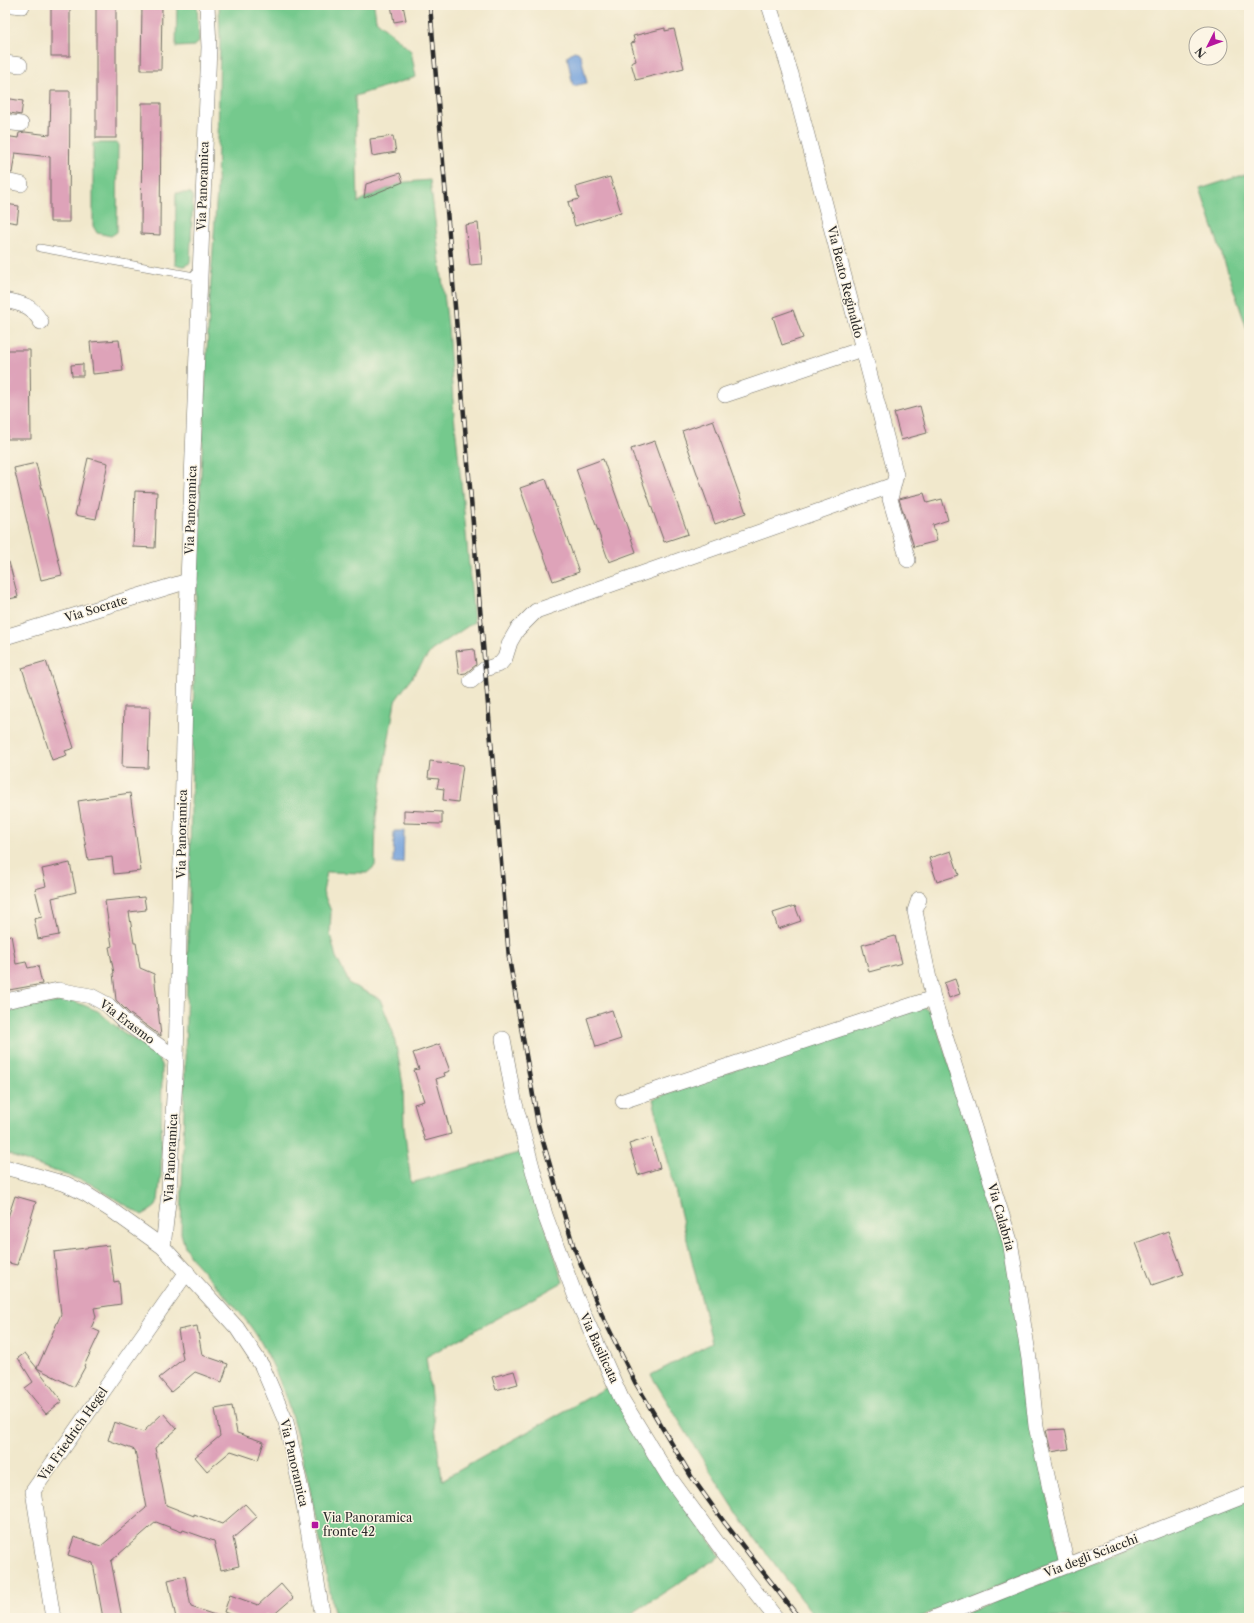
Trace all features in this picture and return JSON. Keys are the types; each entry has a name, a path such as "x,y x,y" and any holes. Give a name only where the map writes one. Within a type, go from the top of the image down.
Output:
{"street":[{"name":"Via Panoramica","path":"207,5 209,47 188,581 176,1058 170,1193 163,1247 237,1328 262,1366 286,1422 302,1494 323,1618"},
{"name":"Via Beato Reginaldo","path":"769,5 791,74 896,475 890,499 908,560"},
{"path":"5,63 20,65"},
{"path":"5,122 21,124"},
{"path":"5,181 21,184"},
{"path":"5,300 28,306 34,310 42,322"},
{"path":"725,395 862,349"},
{"path":"471,681 485,669 500,664 505,658 510,642 517,630 536,611 893,485"},
{"name":"Via Socrate","path":"5,637 188,581"},
{"name":"Via Calabria","path":"919,899 915,911 933,998 1010,1241 1029,1359 1036,1426 1067,1565"},
{"name":"Via Erasmo","path":"5,1001 58,990 91,996 108,1005 124,1021 176,1058"},
{"path":"623,1101 933,998"},
{"name":"Via Basilicata","path":"503,1039 514,1100 545,1215 575,1295 622,1400 669,1477 722,1551 776,1618"},
{"path":"5,1167 66,1184 86,1194 163,1247"},
{"name":"Via Friedrich Hegel","path":"53,1618 33,1491 187,1272"},
{"name":"Via degli Sciacchi","path":"934,1618 1249,1494"}],"lane":[{"path":"40,248 200,277"}],"green space":[{"path":"177,5 197,5 199,41 195,46 176,47"},
{"path":"219,5 374,5 376,20 411,51 416,77 355,96 358,203 364,198 389,188 395,183 430,180 448,327 454,415 474,622 431,651 395,701 376,817 375,866 367,873 327,872 323,892 331,911 330,934 336,957 350,984 380,999 393,1032 403,1085 404,1126 411,1183 522,1152 563,1282 426,1357 442,1480 609,1386 720,1556 625,1618 335,1618 304,1463 295,1426 283,1390 268,1356 252,1328 191,1258 185,1247 181,1233 197,554 209,311 217,189 220,42"},
{"path":"93,143 118,143 117,232 111,236 97,233 93,226"},
{"path":"1249,173 1249,335 1200,189"},
{"path":"176,193 191,193 193,197 190,263 184,266 175,265"},
{"path":"71,1000 98,1011 120,1030 152,1051 162,1064 161,1174 158,1201 156,1206 142,1215 89,1183 14,1157 5,1152 5,1010"},
{"path":"923,1007 932,1012 1005,1237 1060,1561 917,1618 816,1618 745,1525 651,1375 712,1343 653,1099 698,1082"},
{"path":"1249,1501 1249,1618 953,1618"}],"water":[{"path":"574,51 578,52 581,56 587,83 573,86 567,56"},
{"path":"394,831 404,831 403,863 393,863"}],"building":[{"path":"51,5 70,5 70,56 51,56"},
{"path":"142,5 162,5 161,70 141,70"},
{"path":"391,5 403,5 406,20 394,22"},
{"path":"96,6 116,6 116,138 96,138"},
{"path":"665,28 665,31 674,29 684,68 636,80 631,63 636,61 631,43 635,42 633,36"},
{"path":"51,91 70,91 69,222 50,222 50,157 15,153 12,173 5,172 5,136 18,138 19,133 25,132 50,135"},
{"path":"5,98 23,101 21,115 5,112"},
{"path":"142,103 161,103 160,235 141,234"},
{"path":"393,136 396,152 372,156 370,139"},
{"path":"400,173 403,182 364,198 366,184"},
{"path":"610,177 621,212 575,226 568,202 579,199 576,187"},
{"path":"5,204 19,206 17,223 5,221"},
{"path":"478,223 482,264 470,265 465,225"},
{"path":"793,310 803,338 782,345 773,317"},
{"path":"119,340 123,371 93,374 90,342"},
{"path":"6,350 30,350 31,439 7,439"},
{"path":"83,364 83,376 72,376 71,365"},
{"path":"920,406 927,433 901,440 894,413"},
{"path":"713,420 746,513 715,524 682,431"},
{"path":"655,441 688,534 664,542 631,449"},
{"path":"88,458 108,463 96,519 75,515"},
{"path":"603,459 636,552 609,562 576,469"},
{"path":"36,463 62,575 41,580 14,468"},
{"path":"546,479 579,572 553,581 520,488"},
{"path":"135,491 157,492 155,548 133,547"},
{"path":"924,493 927,503 942,499 948,520 933,525 937,541 914,547 899,499"},
{"path":"5,562 9,562 18,597 5,600"},
{"path":"474,649 476,665 466,673 459,674 456,651"},
{"path":"46,661 74,748 65,751 67,755 52,760 22,668"},
{"path":"124,707 150,707 148,768 122,767"},
{"path":"430,761 463,765 458,802 443,800 444,789 437,788 439,779 428,778"},
{"path":"130,793 141,871 114,874 112,857 88,860 78,801"},
{"path":"404,810 442,812 442,824 404,823"},
{"path":"951,851 959,875 937,882 929,858"},
{"path":"70,863 76,892 52,898 59,935 38,939 34,919 42,917 35,889 46,886 42,869"},
{"path":"144,897 146,910 129,912 140,968 154,974 161,1036 130,1014 116,1000 114,973 109,947 112,946 105,901"},
{"path":"795,906 801,921 778,929 773,913"},
{"path":"11,935 16,964 26,962 28,968 38,966 42,984 9,990 5,969 5,936"},
{"path":"895,936 902,963 869,972 862,945"},
{"path":"955,979 960,994 949,998 944,983"},
{"path":"612,1010 621,1039 596,1047 587,1018"},
{"path":"440,1044 450,1071 444,1073 445,1076 436,1079 451,1134 425,1141 414,1104 424,1101 414,1070 419,1069 413,1053"},
{"path":"651,1137 660,1168 638,1175 629,1144"},
{"path":"15,1196 36,1202 17,1265 5,1262 5,1216 8,1217"},
{"path":"1168,1231 1184,1274 1152,1285 1136,1243"},
{"path":"109,1245 114,1282 119,1281 121,1304 94,1308 96,1317 91,1328 100,1332 84,1366 85,1367 74,1387 37,1368 61,1314 54,1252"},
{"path":"197,1326 202,1355 228,1364 222,1382 195,1372 171,1392 159,1378 183,1359 178,1330"},
{"path":"25,1353 62,1401 46,1414 25,1388 33,1382 18,1358"},
{"path":"514,1371 518,1384 496,1390 492,1377"},
{"path":"232,1406 237,1433 264,1442 258,1460 231,1451 207,1471 195,1457 220,1436 215,1409"},
{"path":"163,1413 177,1429 155,1448 166,1505 194,1516 194,1514 222,1524 245,1504 257,1517 233,1538 239,1566 221,1570 214,1541 183,1530 182,1532 156,1522 111,1561 122,1618 103,1618 93,1563 68,1555 74,1537 101,1546 146,1508 135,1450 108,1440 114,1422 143,1432"},
{"path":"1065,1429 1069,1449 1051,1452 1046,1430"},
{"path":"185,1576 191,1607 218,1616 217,1618 176,1618 168,1580"},
{"path":"281,1584 293,1598 271,1617 265,1614 264,1618 239,1618 224,1612 230,1595 258,1605"}],"railway":[{"path":"430,5 509,958 538,1124 573,1245 602,1315 635,1382 691,1476 724,1522 799,1618"}],"place":[{"name":"Via Panoramica fronte 42","path":"315,1525"}]}
